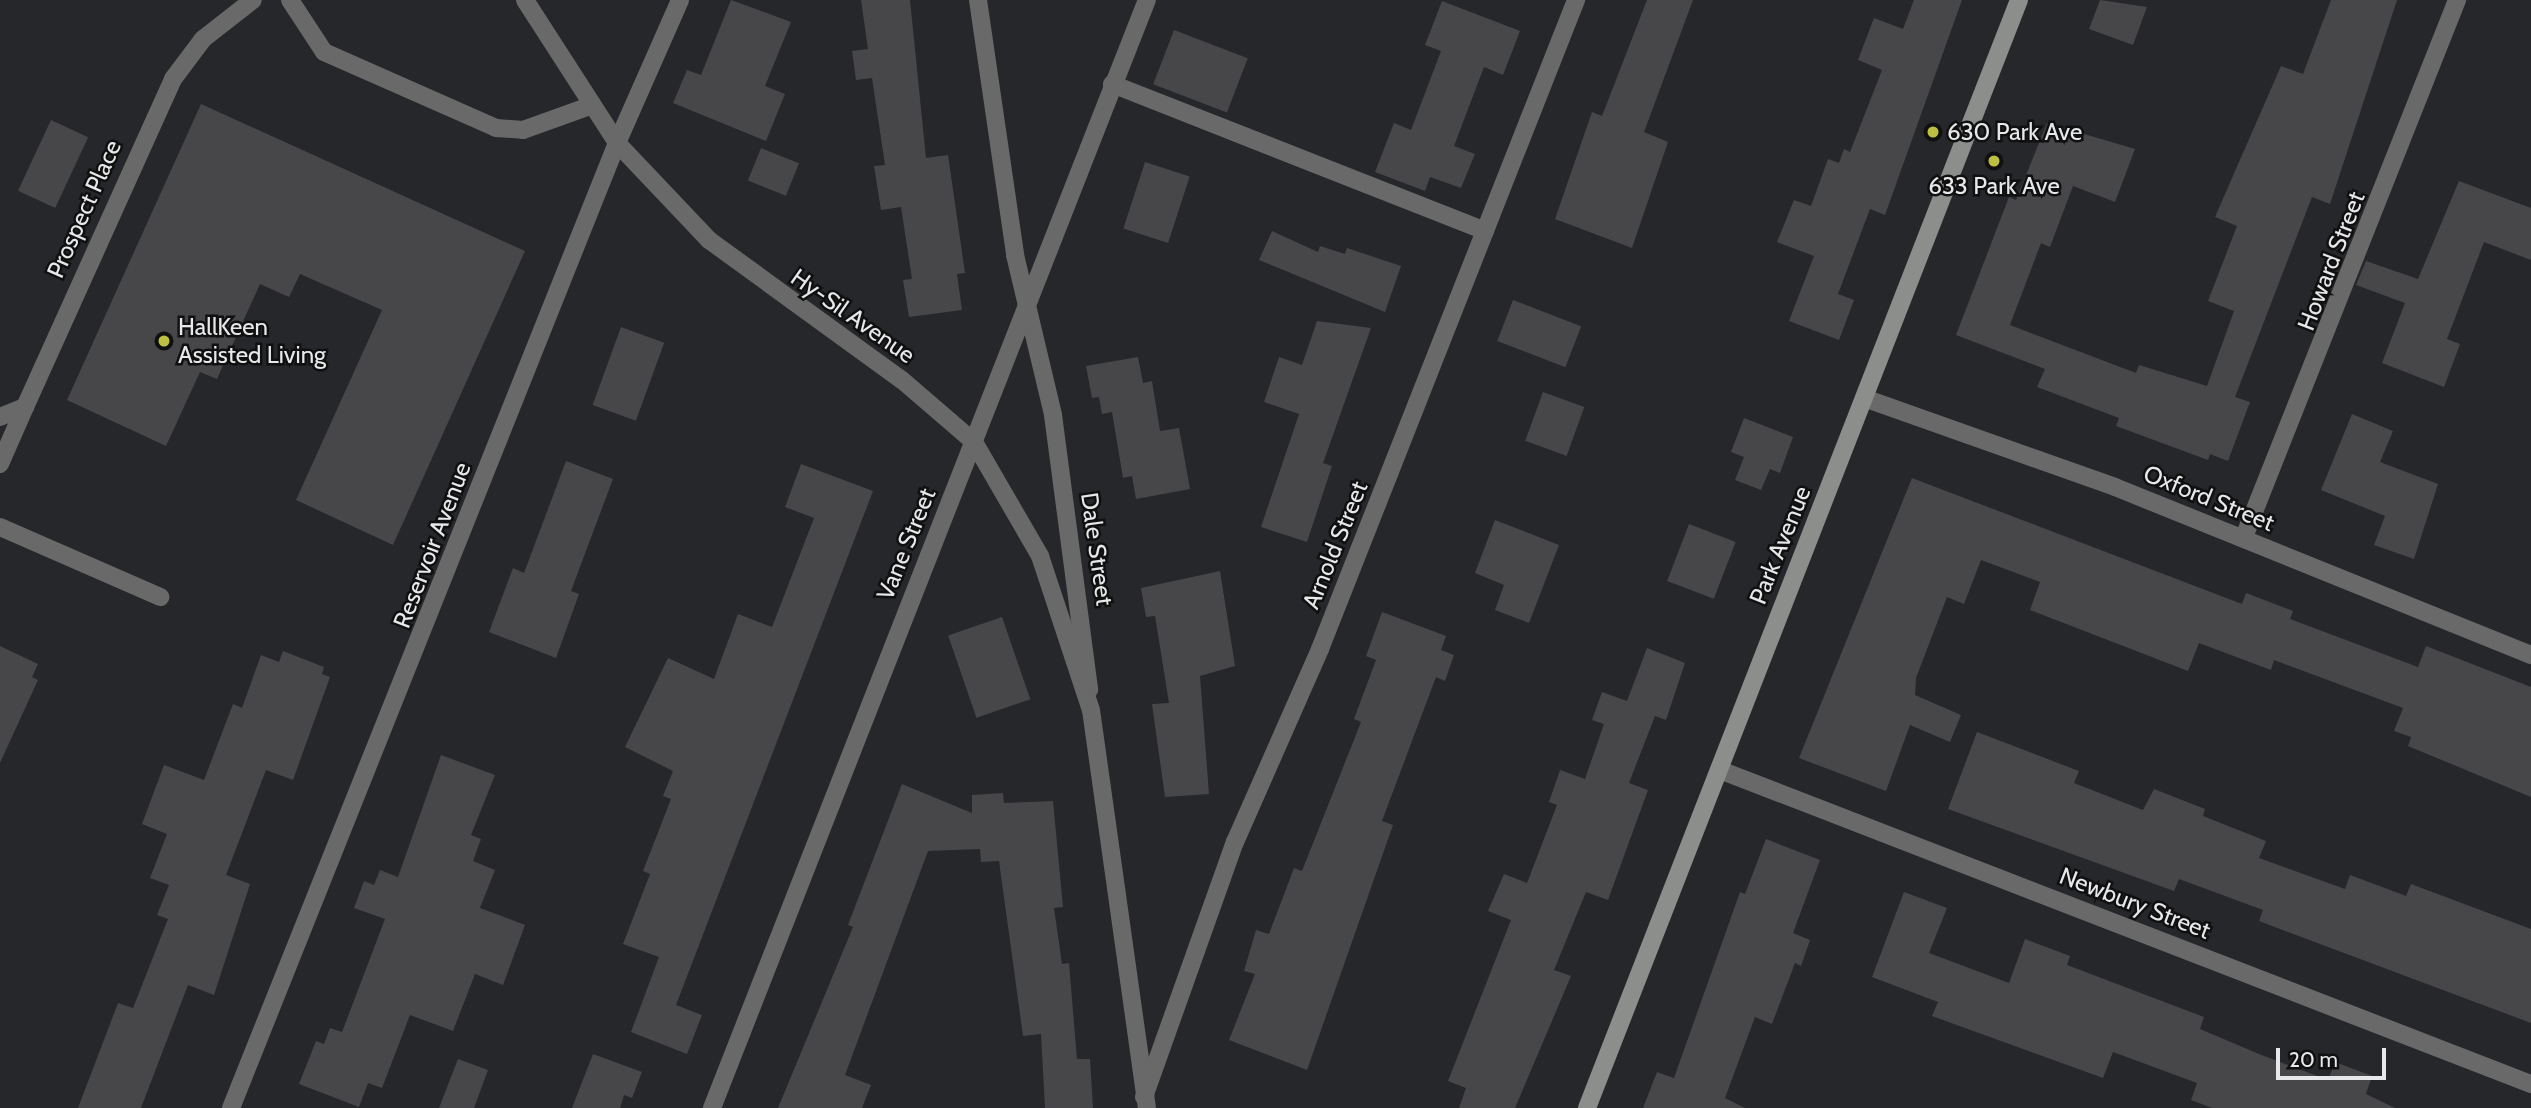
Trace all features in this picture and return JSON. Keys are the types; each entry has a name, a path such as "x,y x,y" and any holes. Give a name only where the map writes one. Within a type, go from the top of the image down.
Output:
{"main road":[{"name":"Park Avenue","path":"1587,1108 2019,0"}],"street":[{"name":"Prospect Place","path":"0,464 167,88 203,39 253,0"},
{"path":"290,0 324,52 505,131 590,106"},
{"name":"Hy-Sil Avenue","path":"525,0 590,106 617,143 709,240 902,380 974,442 1040,556 1091,710"},
{"name":"Reservoir Avenue","path":"231,1108 617,143 680,0"},
{"name":"Dale Street","path":"978,0 1027,304 1053,415 1144,1103"},
{"name":"Vane Street","path":"712,1108 1147,0"},
{"name":"Arnold Street","path":"1144,1103 1235,842 1320,649 1576,0"},
{"name":"Howard Street","path":"2244,537 2457,0"},
{"path":"1112,84 1485,231"},
{"name":"Oxford Street","path":"1864,398 2244,537 2531,655"},
{"path":"0,417 25,407"},
{"path":"0,527 160,597"},
{"name":"Newbury Street","path":"1720,770 2531,1084"}],"building":[{"path":"731,0 791,22 765,86 785,94 766,141 673,103 687,70 701,75"},
{"path":"861,0 910,0 926,158 948,155 965,273 957,274 962,310 909,317 903,280 912,279 901,207 881,210 874,166 885,165 872,78 856,80 852,51 868,49"},
{"path":"1647,0 1693,0 1644,132 1668,142 1632,248 1555,219 1592,112 1602,116"},
{"path":"1914,0 1962,0 1885,215 1870,209 1838,294 1854,300 1839,340 1789,321 1814,256 1777,242 1794,200 1811,206 1828,159 1839,163 1844,149 1850,152 1882,70 1858,60 1874,18 1903,29"},
{"path":"2100,0 2147,7 2133,45 2089,29"},
{"path":"2331,0 2397,0 2330,204 2312,197 2235,397 2250,402 2228,461 2210,454 2208,460 2116,426 2119,418 2037,387 2045,369 1956,335 2009,197 2016,200 2047,123 2135,149 2115,202 2073,186 2050,247 2041,243 2010,325 2136,373 2139,365 2207,386 2234,311 2208,301 2237,226 2215,217 2281,66 2303,74"},
{"path":"1442,1 1520,31 1503,75 1484,67 1454,146 1475,154 1461,188 1430,177 1425,191 1375,172 1394,123 1411,130 1441,51 1425,45"},
{"path":"1174,30 1248,58 1227,112 1153,84"},
{"name":"HallKeen Assisted Living","path":"201,104 525,251 393,545 296,500 382,310 300,274 289,297 260,284 217,379 200,372 166,446 67,400"},
{"path":"51,120 88,137 55,208 18,191"},
{"path":"761,148 799,163 786,196 748,180"},
{"path":"1145,162 1190,177 1168,243 1123,229"},
{"path":"2459,181 2531,208 2531,260 2484,242 2447,339 2460,344 2444,387 2382,363 2405,303 2356,285 2366,261 2418,279"},
{"path":"1272,231 1318,252 1320,246 1345,254 1347,248 1401,266 1385,312 1259,260"},
{"path":"1513,300 1581,326 1565,367 1497,341"},
{"path":"1317,321 1371,328 1323,463 1332,466 1307,542 1261,527 1299,414 1264,402 1279,357 1302,365"},
{"path":"621,327 664,343 636,421 593,405"},
{"path":"1138,357 1143,383 1152,381 1160,431 1179,428 1190,489 1136,499 1132,476 1123,478 1112,412 1102,414 1099,397 1092,398 1086,366"},
{"path":"1543,392 1584,407 1567,456 1525,441"},
{"path":"2352,414 2393,431 2380,462 2438,484 2414,559 2374,545 2385,516 2321,490"},
{"path":"1744,418 1793,437 1780,473 1770,469 1761,490 1735,480 1744,457 1731,452"},
{"path":"566,461 613,479 571,591 579,594 556,658 489,632 513,568 524,573"},
{"path":"801,464 873,491 676,1005 702,1015 687,1054 631,1032 659,957 623,944 650,874 643,871 671,799 663,796 673,771 625,747 668,658 714,679 738,614 772,627 814,518 785,507"},
{"path":"1912,478 2242,604 2246,593 2293,611 2290,619 2418,667 2426,646 2531,687 2531,797 2408,746 2411,737 2394,731 2403,708 2274,660 2271,670 2199,643 2188,671 2030,610 2040,582 1981,560 1964,604 1947,597 1916,678 1915,695 1961,715 1950,742 1910,725 1886,791 1799,758"},
{"path":"1495,520 1559,545 1529,623 1495,610 1504,585 1475,573"},
{"path":"1689,524 1736,542 1714,599 1667,581"},
{"path":"1220,571 1235,666 1200,676 1209,794 1165,797 1152,704 1169,703 1155,616 1146,617 1141,588"},
{"path":"1382,612 1446,636 1441,650 1454,655 1445,681 1436,677 1382,821 1393,825 1307,1070 1229,1040 1255,974 1244,971 1256,930 1269,934 1294,868 1302,871 1361,722 1354,719 1376,660 1366,656"},
{"path":"1002,617 1030,699 976,718 948,636"},
{"path":"0,646 38,664 32,677 38,680 0,763"},
{"path":"1647,648 1685,663 1666,720 1655,716 1629,783 1648,790 1608,900 1586,892 1554,970 1571,976 1515,1108 1459,1108 1466,1088 1448,1081 1511,920 1488,911 1504,874 1527,883 1557,805 1549,802 1560,770 1585,779 1604,724 1592,720 1602,692 1627,701"},
{"path":"283,651 324,667 322,674 330,677 293,780 266,770 226,875 250,884 214,995 188,985 141,1108 78,1108 118,1003 133,1008 168,919 157,915 169,885 150,878 167,834 142,824 164,765 204,780 233,704 242,708 261,655 279,662"},
{"path":"1977,732 2079,771 2074,783 2143,810 2154,789 2205,809 2203,816 2266,841 2259,858 2345,889 2350,875 2406,896 2411,884 2531,929 2531,1023 2259,921 2263,910 2179,879 2174,891 1948,809"},
{"path":"441,755 495,775 471,835 481,839 473,861 495,870 480,908 525,925 503,985 475,974 453,1031 410,1015 382,1088 368,1083 359,1107 299,1084 316,1041 324,1044 330,1028 342,1032 385,919 354,908 364,881 374,885 380,870 398,877"},
{"path":"902,784 972,813 972,795 1003,793 1004,803 1053,801 1063,907 1054,908 1062,964 1069,963 1077,1059 1090,1059 1093,1108 1045,1108 1041,1034 1023,1036 999,861 981,862 980,849 928,851 845,1075 871,1085 862,1108 778,1108 853,927 848,925"},
{"path":"1766,839 1820,860 1793,933 1810,940 1801,966 1795,963 1772,1024 1755,1017 1725,1098 1745,1108 1643,1108 1657,1072 1674,1078 1740,892 1745,894"},
{"path":"1904,892 1947,908 1929,953 2009,983 2025,939 2070,956 2067,965 2204,1017 2200,1029 2259,1054 2328,1080 2335,1062 2372,1076 2366,1094 2395,1108 2212,1108 2191,1100 2197,1083 2113,1052 2103,1078 1932,1016 1938,1002 1872,977"},
{"path":"593,1054 642,1072 632,1098 624,1095 620,1108 572,1108"},
{"path":"458,1059 488,1070 474,1108 439,1108"}],"place":[{"name":"630 Park Ave","path":"1933,132"},
{"name":"633 Park Ave","path":"1994,161"},
{"name":"HallKeen Assisted Living","path":"164,341"}]}
